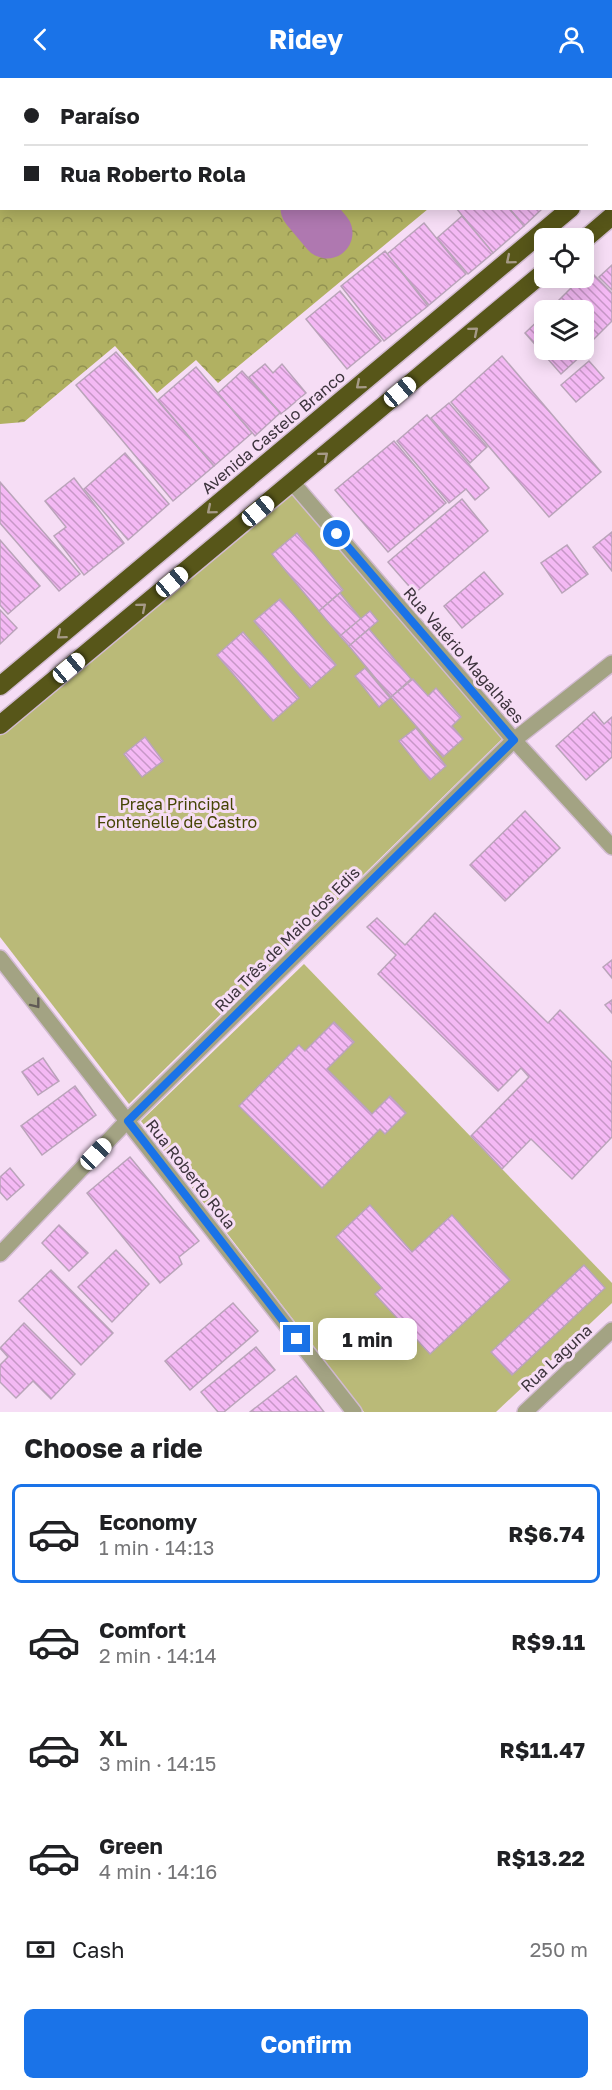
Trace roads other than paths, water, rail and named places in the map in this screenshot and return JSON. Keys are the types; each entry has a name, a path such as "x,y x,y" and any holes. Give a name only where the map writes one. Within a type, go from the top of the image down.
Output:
{"highway":[{"name":"Avenida Castelo Branco","path":"0,686 569,210"},
{"path":"594,231 612,216"},
{"path":"0,725 534,280"}],"street":[{"name":"Rua Valério Magalhães","path":"292,482 514,740 612,847"},
{"name":"Rua Três de Maio dos Edis","path":"0,1254 128,1121 514,740 612,663"},
{"name":"Rua Roberto Rola","path":"0,958 354,1412"},
{"name":"Rua Laguna","path":"525,1412 612,1330"}],"waterway":[{"path":"308,210 327,233"}],"park label":[{"name":"Praça Principal Fontenelle de Castro","path":"177,813"}]}
